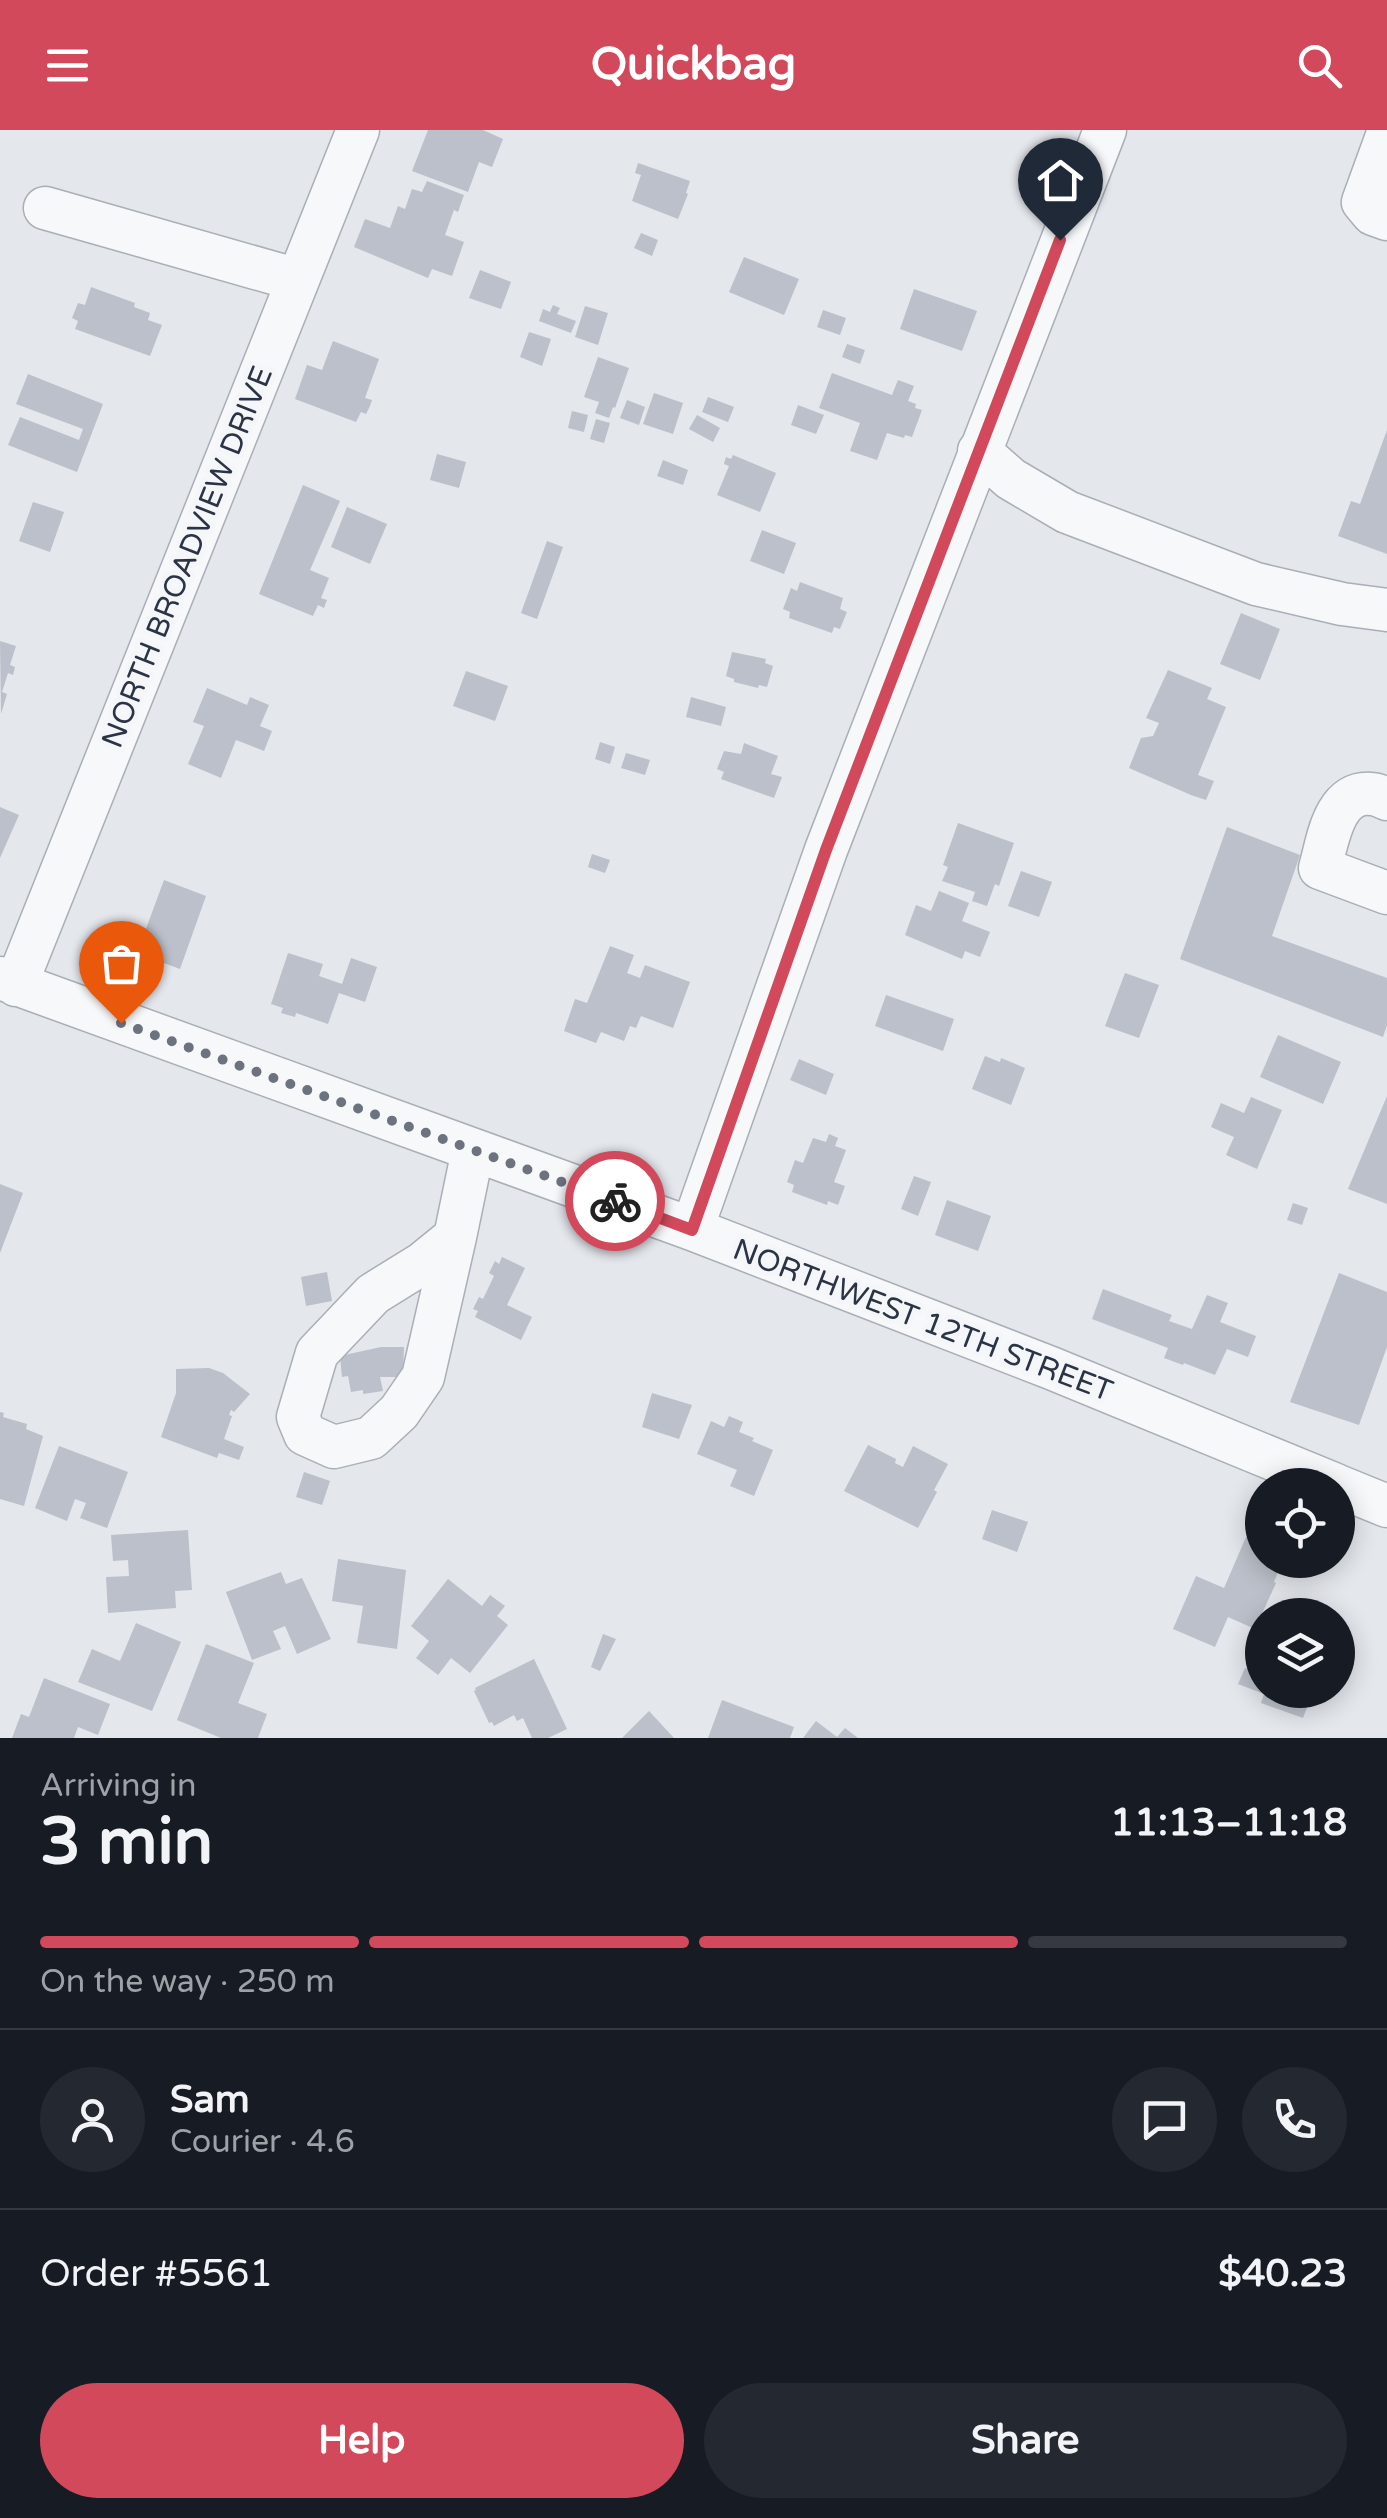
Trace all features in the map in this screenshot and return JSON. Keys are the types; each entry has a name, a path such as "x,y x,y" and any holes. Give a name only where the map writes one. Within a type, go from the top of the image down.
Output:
{"street":[{"name":"NORTH BROADVIEW DRIVE","path":"8,982 358,130"},
{"path":"692,1230 826,850 1105,130"},
{"path":"1387,136 1363,202 1374,214 1387,219"},
{"path":"45,208 298,280"},
{"path":"979,452 1011,479 1067,512 1256,584 1387,610"},
{"path":"1387,799 1371,794 1353,797 1338,809 1320,868 1387,893"},
{"name":"NORTHWEST 12TH STREET","path":"8,982 692,1230 1051,1368 1295,1468"},
{"path":"455,1237 423,1263 373,1294 317,1353 298,1417 305,1434 334,1448 371,1438 399,1412 423,1377 455,1237 473,1150"},
{"name":"NORTHWEST 12TH STREET","path":"1355,1493 1387,1506"}],"building":[{"path":"428,130 483,130 503,139 492,167 479,162 468,192 412,171"},
{"path":"638,163 690,181 678,219 632,201 641,175 635,173"},
{"path":"427,181 464,195 445,235 464,242 452,276 432,269 428,278 354,247 365,219 390,228 398,206 405,209 412,189 422,192"},
{"path":"641,233 658,240 652,256 634,248"},
{"path":"744,257 799,279 784,315 729,292"},
{"path":"480,270 511,282 501,309 469,298"},
{"path":"91,287 135,303 134,307 150,313 148,320 162,325 150,356 75,329 78,321 72,318 78,303 85,305"},
{"path":"914,289 977,311 962,351 900,329"},
{"path":"553,305 560,308 557,314 576,321 571,333 539,321 543,309 550,312"},
{"path":"585,306 608,313 598,345 575,337"},
{"path":"823,310 846,318 840,335 817,327"},
{"path":"529,332 551,339 542,366 520,357"},
{"path":"333,341 379,359 365,398 372,400 370,406 356,422 295,399 307,365 322,370"},
{"path":"847,344 865,350 860,364 842,357"},
{"path":"598,357 629,368 609,418 595,413 599,402 584,397"},
{"path":"832,373 892,395 898,380 914,386 908,401 922,410 912,437 887,433 877,460 850,451 860,423 819,408"},
{"path":"28,374 103,404 77,472 8,445 20,417 79,440 83,429 16,404"},
{"path":"654,393 683,403 673,434 643,424"},
{"path":"708,397 734,407 728,422 702,412"},
{"path":"627,400 645,407 639,425 620,418"},
{"path":"798,405 824,415 816,434 791,425"},
{"path":"572,411 588,415 584,432 568,428"},
{"path":"697,415 720,428 713,442 689,429"},
{"path":"596,419 610,423 604,443 590,439"},
{"path":"1387,430 1387,554 1338,536 1351,501 1360,504"},
{"path":"437,454 466,462 459,488 430,480"},
{"path":"733,455 776,473 760,512 717,495 729,466 724,464 726,457 731,459"},
{"path":"663,460 688,470 683,485 657,476"},
{"path":"303,485 340,501 310,570 329,578 321,598 327,600 324,608 318,605 313,616 259,594"},
{"path":"33,502 64,512 50,552 19,541"},
{"path":"347,507 387,524 370,564 331,547"},
{"path":"762,530 796,543 784,574 750,561"},
{"path":"547,541 563,547 537,619 521,613"},
{"path":"800,582 843,598 840,609 847,612 840,629 834,627 832,633 789,618 790,612 783,609 791,588 797,591"},
{"path":"1241,613 1280,629 1260,680 1220,664"},
{"path":"0,641 16,646 10,665 15,667 13,675 8,673 2,692 7,694 1,714"},
{"path":"732,652 766,659 765,663 773,666 767,687 734,682 726,676"},
{"path":"1168,670 1212,688 1207,699 1226,707 1198,775 1214,781 1206,800 1129,768 1141,738 1153,736 1159,723 1146,718"},
{"path":"466,671 508,686 495,721 453,706"},
{"path":"207,688 247,705 250,697 269,705 260,726 272,731 264,751 236,740 221,778 188,764 204,726 193,722"},
{"path":"691,697 726,707 721,726 686,717"},
{"path":"600,742 615,747 610,764 595,759"},
{"path":"744,743 778,756 771,774 782,777 774,798 721,779 724,772 717,769 724,751 741,754"},
{"path":"626,753 650,760 645,775 621,768"},
{"path":"0,807 19,815 0,858"},
{"path":"958,823 1014,843 999,886 995,884 987,906 972,901 975,892 942,881 948,867 943,865"},
{"path":"1227,827 1300,855 1272,936 1387,978 1387,1025 1383,1037 1180,959"},
{"path":"592,854 610,860 605,873 588,867"},
{"path":"1021,871 1052,882 1039,917 1008,906"},
{"path":"164,880 206,896 180,969 137,953"},
{"path":"939,891 969,903 962,921 990,932 980,957 965,951 962,959 905,935 916,905 931,911"},
{"path":"610,946 634,955 627,973 640,978 645,965 690,982 673,1028 641,1016 636,1028 630,1026 624,1041 601,1032 596,1043 564,1031 575,999 587,1003"},
{"path":"288,953 323,964 319,976 342,984 351,958 377,967 365,1002 339,993 328,1024 296,1013 295,1017 281,1013 283,1008 271,1004"},
{"path":"1125,973 1159,985 1139,1038 1105,1026"},
{"path":"886,995 954,1019 943,1051 875,1026"},
{"path":"1278,1035 1341,1062 1323,1104 1260,1077"},
{"path":"985,1056 1025,1068 1011,1105 972,1089"},
{"path":"799,1059 834,1074 826,1095 790,1080"},
{"path":"1387,1096 1387,1204 1348,1189"},
{"path":"1251,1097 1282,1110 1257,1169 1226,1155 1234,1137 1211,1127 1221,1103 1244,1113"},
{"path":"829,1134 838,1138 835,1146 846,1150 834,1182 845,1186 838,1205 792,1192 794,1185 787,1182 795,1160 803,1163 813,1138 826,1142"},
{"path":"914,1176 931,1182 918,1216 901,1209"},
{"path":"0,1184 23,1193 0,1253"},
{"path":"947,1200 991,1216 978,1251 935,1235"},
{"path":"1293,1203 1308,1208 1302,1225 1287,1220"},
{"path":"502,1257 525,1268 507,1305 532,1317 521,1340 475,1317 478,1311 473,1309 479,1297 483,1299 494,1276 489,1273 495,1261 499,1264"},
{"path":"327,1272 332,1301 306,1306 301,1277"},
{"path":"1339,1273 1387,1292 1387,1347 1359,1425 1290,1402"},
{"path":"1103,1289 1172,1315 1169,1321 1192,1329 1207,1295 1228,1303 1220,1322 1256,1336 1248,1357 1227,1349 1215,1375 1164,1358 1168,1348 1092,1319"},
{"path":"381,1347 404,1347 403,1377 380,1377 383,1391 351,1392 348,1376 342,1377 340,1356"},
{"path":"209,1368 223,1373 250,1394 234,1412 231,1410 224,1439 244,1447 239,1460 219,1453 217,1458 161,1437 176,1393 176,1369"},
{"path":"652,1393 692,1405 679,1439 642,1427"},
{"path":"0,1412 43,1436 24,1506 0,1499"},
{"path":"729,1416 743,1422 739,1432 773,1450 754,1496 730,1486 737,1470 697,1454 711,1421 724,1427"},
{"path":"868,1445 896,1459 895,1463 903,1467 913,1446 948,1464 918,1528 844,1491"},
{"path":"59,1446 128,1472 107,1528 80,1518 86,1503 75,1499 67,1521 35,1508"},
{"path":"304,1472 330,1481 322,1505 296,1497"},
{"path":"992,1510 1028,1522 1017,1552 982,1539"},
{"path":"188,1530 192,1590 175,1591 176,1608 108,1613 106,1577 129,1576 128,1560 113,1561 111,1535"},
{"path":"1245,1539 1245,1578 1276,1578 1269,1598 1245,1598 1245,1625 1228,1617 1215,1647 1173,1629 1196,1576 1224,1588"},
{"path":"338,1559 406,1570 397,1649 357,1643 363,1606 332,1601"},
{"path":"281,1572 286,1584 302,1578 331,1639 297,1654 285,1626 273,1631 281,1649 252,1660 226,1592"},
{"path":"448,1579 482,1606 490,1595 505,1606 497,1616 508,1625 470,1673 451,1658 438,1675 416,1658 429,1641 411,1626"},
{"path":"136,1623 181,1642 152,1711 78,1682 92,1649 120,1661"},
{"path":"603,1634 616,1639 600,1671 591,1667"},
{"path":"206,1644 254,1663 238,1703 267,1714 258,1738 221,1738 177,1720"},
{"path":"534,1659 567,1729 548,1738 532,1738 523,1718 517,1721 514,1715 494,1726 489,1723 474,1691"},
{"path":"1245,1668 1245,1687 1238,1684"},
{"path":"44,1678 110,1704 98,1735 78,1727 74,1738 12,1738 21,1714 29,1717"},
{"path":"722,1700 794,1727 790,1738 708,1738"},
{"path":"1275,1708 1307,1708 1303,1718"},
{"path":"649,1711 674,1738 622,1738"},
{"path":"816,1721 837,1737 845,1728 858,1738 803,1738"}],"way so far":[{"path":"121,1023 615,1201"}],"route":[{"path":"615,1201 692,1230 826,850 1060,240"}]}
